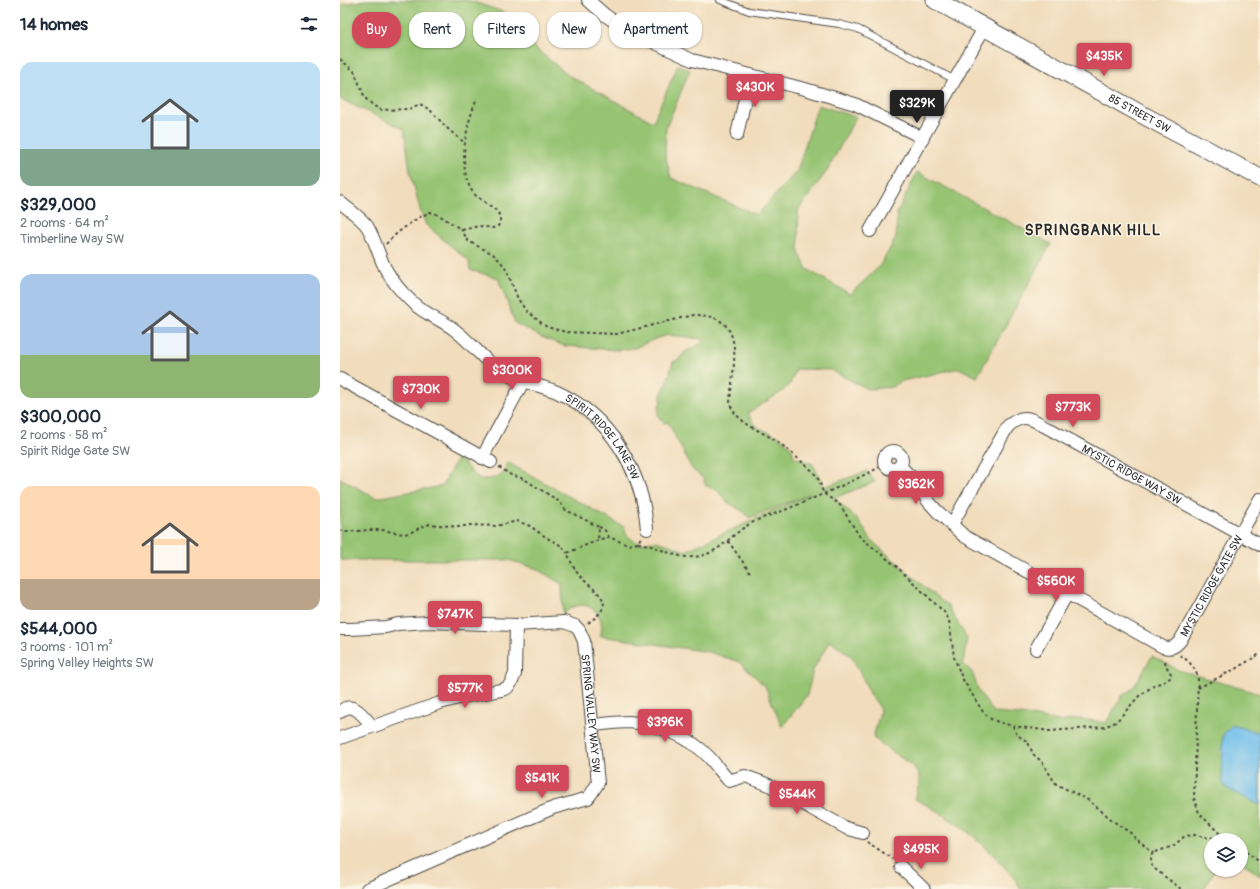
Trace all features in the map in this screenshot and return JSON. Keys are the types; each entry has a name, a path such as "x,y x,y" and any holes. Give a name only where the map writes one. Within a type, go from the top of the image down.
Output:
{"street":[{"path":"588,0 605,15 625,29 692,60 805,89 855,104 923,138"},
{"name":"85 STREET SW","path":"935,0 1260,178"},
{"path":"870,231 984,28"},
{"path":"737,135 750,76"},
{"name":"SPIRIT RIDGE LANE SW","path":"340,202 366,225 385,267 400,290 413,303 468,340 493,367 506,375 523,382 545,387 565,396 591,414 607,431 625,454 638,481 645,508 647,529"},
{"path":"340,379 487,460 523,382"},
{"name":"MYSTIC RIDGE WAY SW","path":"952,524 1008,426 1017,418 1025,417 1048,428 1240,534"},
{"path":"884,465 884,456 892,451 897,452 902,460 900,466 916,482 928,501 937,511 964,536 1164,647 1170,648"},
{"name":"MYSTIC RIDGE GATE SW","path":"1170,648 1176,646 1180,641 1260,499"},
{"path":"1240,534 1260,545"},
{"path":"1036,649 1067,594"},
{"path":"340,628 351,629 386,627 398,624 427,622 516,625 564,622 575,626 579,630"},
{"path":"340,738 440,703 507,688 514,679 515,674 516,625"},
{"name":"SPRING VALLEY WAY SW","path":"367,889 552,808 588,798 598,782 584,641 579,630"},
{"path":"340,712 346,708 353,708 359,711 372,726"},
{"path":"593,725 628,722 667,730 682,738 708,756 729,781 745,776 757,780 769,785 846,828 860,833"},
{"path":"902,867 924,889"}],"lane":[{"path":"720,0 749,11 839,24 858,29 955,80"}],"path":[{"path":"340,59 354,71 365,98 374,106 381,110 409,109 420,104 430,110 450,131 465,143"},
{"path":"462,230 479,226 493,228 498,226 501,222 500,216 494,209 473,194 468,186 465,173 464,151 466,131 477,99"},
{"path":"379,253 396,233 430,212 439,215 462,230 468,241 493,254 507,270 518,298 527,312 547,327 566,332 616,334 693,315 703,314 713,316 723,322 729,329 734,350 730,403 732,411 751,426 786,447 792,454 808,466 816,474 821,484 823,493 840,505 860,537 896,566 945,613 949,620 954,657 962,678 987,716 1013,726 1050,731 1104,727 1116,722 1138,696 1156,684 1162,683 1170,678 1171,674 1165,664 1170,648 1195,669 1197,672 1198,688 1194,798 1199,813 1219,833"},
{"path":"487,460 511,475 524,479 557,500 566,510 599,528 604,529 609,534 609,537"},
{"path":"567,553 609,537 628,544 638,543 647,545 676,555 694,558 702,556 714,551 753,521 778,513 884,465"},
{"path":"340,530 346,532 382,530 404,534 410,533 430,524 459,527 470,525 497,526 517,521 530,526 562,546 572,565 580,576 598,591 604,605 604,610 579,630"},
{"path":"598,540 599,528"},
{"path":"638,543 647,529"},
{"path":"728,541 750,572"},
{"path":"1198,688 1260,654"},
{"path":"1013,726 1017,735 1028,742 1032,754 1042,762 1056,784 1088,800 1132,834 1153,853"},
{"path":"860,833 866,842 890,856 902,867"},
{"path":"1181,889 1163,876 1152,865 1150,860 1153,853 1173,846 1185,836 1196,835 1204,837"},
{"path":"1248,853 1260,862"}],"green space":[{"path":"365,0 468,0 503,12 473,12 473,48 535,48 568,75 653,122 678,65 690,70 666,128 665,154 671,178 757,215 797,171 818,105 856,117 827,171 798,210 799,252 807,269 850,294 879,267 896,238 897,213 917,172 1051,244 977,377 959,368 902,381 892,387 868,389 830,370 796,369 790,384 783,391 748,413 752,421 759,428 780,437 791,447 794,457 813,464 824,487 867,471 875,482 834,498 857,519 872,541 947,605 967,638 963,664 972,672 979,692 994,713 1031,716 1063,722 1079,719 1106,723 1122,696 1133,688 1152,656 1178,670 1260,694 1260,876 1248,867 1248,833 1204,833 1204,877 1211,877 1204,889 1020,889 1018,883 1012,876 975,838 941,813 915,799 919,784 919,776 914,767 873,738 880,712 879,706 872,697 852,657 830,640 813,670 807,695 782,727 765,686 739,662 709,652 600,636 602,630 600,617 596,612 592,608 580,605 571,608 563,614 562,584 535,568 508,560 340,560 340,478 376,498 442,486 457,459 464,463 473,474 481,479 497,477 505,471 507,462 624,527 628,536 636,542 659,542 685,551 812,493 749,518 744,512 727,502 718,491 705,485 704,479 692,469 668,422 664,423 658,416 661,395 673,362 678,360 686,351 703,342 703,339 668,335 635,348 617,350 565,346 541,337 515,323 498,278 470,270 469,261 426,225 421,213 410,171 404,129 340,99 340,5"}],"water":[{"path":"1232,725 1260,733 1260,805 1226,788 1222,781 1223,735"}],"district":[{"name":"SPRINGBANK HILL","path":"1093,230"}]}
